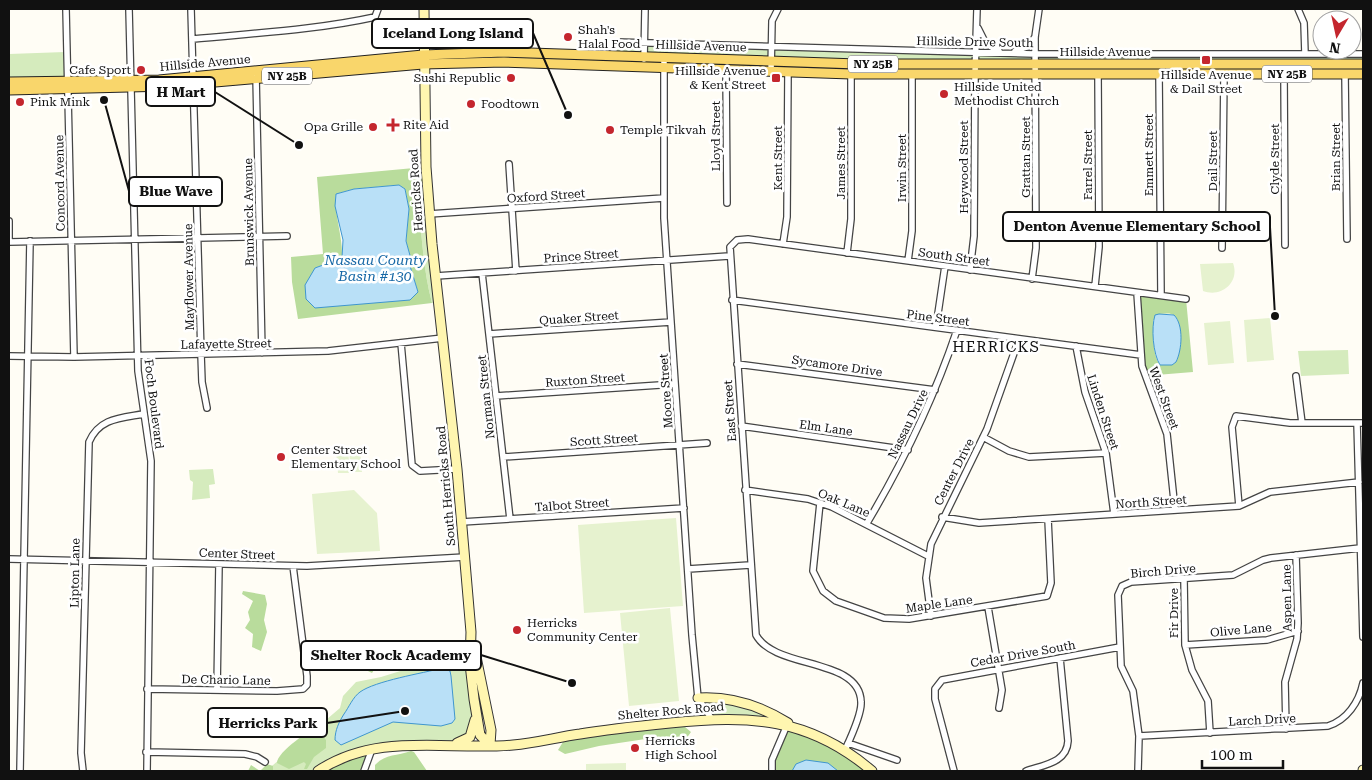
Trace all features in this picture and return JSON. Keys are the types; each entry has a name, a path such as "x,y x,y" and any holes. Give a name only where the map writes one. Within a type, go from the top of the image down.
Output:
{"main road":[{"name":"Herricks Road","path":"424,9 423,59 429,214 443,338"},
{"name":"Hillside Avenue","path":"9,82 67,85 194,81 423,59 527,62 644,61 771,66 975,69 1195,69 1363,64"},
{"name":"Hillside Avenue","path":"664,62 726,69 771,66 788,71 851,74 912,74 975,69"},
{"name":"Hillside Avenue","path":"1036,69 1098,74 1159,74 1195,69 1224,74 1363,74"},
{"name":"Hillside Avenue","path":"9,90 67,85"},
{"name":"South Herricks Road","path":"443,338 465,557 471,632 470,664 480,735 490,745"},
{"name":"South Herricks Road","path":"471,632 491,730 490,745"},
{"path":"698,698 720,698 750,705 790,726"},
{"path":"455,744 470,737 473,732 476,715"},
{"name":"Shelter Rock Road","path":"318,771 340,759 372,749 412,744 515,745 629,726 711,718 741,719 790,726 847,747 872,771"}],"street":[{"name":"Concord Avenue","path":"66,9 74,357"},
{"name":"Foch Boulevard","path":"129,9 138,356 151,461 146,771"},
{"name":"Mayflower Avenue","path":"191,9 200,354 202,382 207,408"},
{"path":"193,39 259,33 375,17 378,9"},
{"path":"644,9 644,61"},
{"path":"771,66 772,21 778,9"},
{"name":"Heywood Street","path":"970,270 974,236 977,9"},
{"name":"Grattan Street","path":"1032,279 1036,248 1035,36 1039,9"},
{"path":"1298,9 1304,23 1305,54"},
{"path":"977,23 986,44 995,50 1007,53 1027,46 1035,36"},
{"name":"Hillside Drive South","path":"616,42 1035,54 1363,54"},
{"path":"1195,54 1195,69"},
{"name":"Moore Street","path":"664,62 664,198 688,569 698,698 711,718"},
{"name":"Lloyd Street","path":"726,69 727,203"},
{"name":"Kent Street","path":"783,244 787,217 788,71"},
{"name":"James Street","path":"847,253 851,219 851,74"},
{"name":"Irwin Street","path":"908,261 912,231 912,74"},
{"name":"Farrel Street","path":"1095,286 1099,247 1098,74"},
{"name":"Emmett Street","path":"1159,74 1161,295"},
{"name":"Dail Street","path":"1222,248 1224,74"},
{"name":"Clyde Street","path":"1284,74 1284,244"},
{"name":"Brian Street","path":"1345,74 1347,240"},
{"name":"Brunswick Avenue","path":"256,75 262,353"},
{"path":"509,164 516,271"},
{"name":"Oxford Street","path":"429,214 664,198"},
{"path":"9,221 9,242 287,236"},
{"name":"South Street","path":"729,256 730,247 740,239 1186,299"},
{"path":"20,771 30,241"},
{"name":"Prince Street","path":"436,276 729,256"},
{"name":"East Street","path":"729,256 754,627 756,635 763,645 787,656 840,673 854,683 859,692 861,705 847,747"},
{"path":"936,327 945,266"},
{"name":"Norman Street","path":"482,273 510,519"},
{"name":"West Street","path":"1137,292 1144,376 1167,434 1175,510"},
{"name":"Pine Street","path":"732,300 1141,355"},
{"name":"Quaker Street","path":"489,334 671,322"},
{"name":"Nassau Drive","path":"868,523 908,450 935,390 957,330"},
{"name":"Lafayette Street","path":"9,356 74,357 328,352 443,338"},
{"name":"Center Drive","path":"931,616 926,578 928,556 942,517 983,437 1005,384 1019,339"},
{"path":"401,343 412,465 420,471 457,469"},
{"name":"Linden Street","path":"1076,346 1085,392 1106,453 1114,514"},
{"name":"Sycamore Drive","path":"737,364 935,390"},
{"path":"1296,376 1302,424"},
{"name":"Ruxton Street","path":"496,396 675,384"},
{"name":"Lipton Lane","path":"83,771 89,442 94,430 106,422 144,414"},
{"path":"1239,506 1232,427 1234,418 1243,416 1302,424 1360,423 1359,482 1363,637"},
{"name":"Elm Lane","path":"741,426 908,450"},
{"path":"983,437 1009,451 1029,457 1106,453"},
{"name":"Scott Street","path":"503,457 707,443"},
{"name":"North Street","path":"942,517 979,524 1239,506 1270,492 1359,482"},
{"name":"Oak Lane","path":"745,490 793,496 820,503 868,523 928,556"},
{"name":"Maple Lane","path":"820,503 812,564 816,582 836,602 884,618 909,619 1044,598 1049,593 1051,583 1048,519"},
{"name":"Talbot Street","path":"462,522 684,508"},
{"name":"Birch Drive","path":"1138,771 1139,736 1133,691 1121,666 1118,595 1122,586 1131,582 1233,575 1263,560 1360,548"},
{"name":"Aspen Lane","path":"1286,729 1285,682 1298,631 1296,555"},
{"name":"Center Street","path":"9,559 293,566 465,557"},
{"path":"217,690 219,564"},
{"path":"688,569 750,565"},
{"name":"De Chario Lane","path":"147,689 304,689 307,676 293,566"},
{"name":"Fir Drive","path":"1184,579 1185,645 1192,670 1206,696 1210,732"},
{"path":"988,607 1002,690 999,708"},
{"name":"Olive Lane","path":"1185,645 1267,640 1298,631"},
{"name":"Cedar Drive South","path":"954,771 935,699 935,689 942,680 950,676 1120,647"},
{"path":"1026,771 1057,760 1064,755 1068,741 1060,658"},
{"name":"Larch Drive","path":"1139,736 1328,726 1341,721 1350,713 1363,683"},
{"path":"772,771 772,760 790,726"},
{"path":"847,747 897,760"},
{"path":"364,771 372,749"},
{"path":"146,752 245,754 257,757 265,762"}],"green space":[{"path":"612,42 1035,54 1312,54 1312,60 1362,60 1363,54 1363,64 858,64 620,56"},
{"path":"65,52 66,80 9,80 9,54"},
{"path":"425,167 439,303 432,303 428,286 414,168"},
{"path":"414,168 425,269 432,303 298,319 292,282 291,257 323,254 317,177","holes":["399,185 405,189 409,209 406,241 411,259 410,266 418,292 410,300 395,300 315,268 342,258 336,194 354,189"]},
{"path":"1233,263 1234,276 1228,287 1217,292 1203,291 1200,264"},
{"path":"1137,293 1186,299 1193,372 1144,376","holes":["1159,314 1170,314 1175,317 1180,329 1179,351 1176,362 1172,365 1160,365 1157,361 1153,321"]},
{"path":"1270,318 1274,360 1247,362 1244,320"},
{"path":"1230,321 1234,363 1208,365 1204,323"},
{"path":"1348,350 1349,374 1301,376 1298,351"},
{"path":"360,449 362,472 351,472 349,450"},
{"path":"348,450 350,473 338,473 336,451"},
{"path":"213,469 215,484 209,485 210,498 192,500 193,482 190,480 189,470"},
{"path":"354,490 377,513 380,551 317,554 312,494"},
{"path":"676,518 683,606 584,613 578,525"},
{"path":"243,591 265,595 267,604 264,620 267,632 261,651 252,647 253,634 245,628 250,620 248,612 253,601 242,594"},
{"path":"670,608 679,701 629,706 620,613"},
{"path":"356,650 369,653 379,662 372,673 356,665"},
{"path":"470,655 476,715 473,732 455,744 381,747 318,771 266,771 340,708 343,696 356,682 381,677 449,656"},
{"path":"698,698 732,700 793,726 711,718"},
{"path":"787,725 809,732 872,771 772,771 772,761"},
{"path":"322,726 321,734 326,740 326,748 314,757 307,769 304,769 306,764 304,762 289,769 277,763 282,753 295,741"},
{"path":"673,726 685,727 691,732 686,739 652,738 599,746 565,754 558,750 563,742 584,735"},
{"path":"372,749 364,771 318,771"},
{"path":"411,751 414,752 427,771 375,771 375,765 379,761"},
{"path":"626,763 626,771 586,771 586,764"},
{"path":"267,764 273,766 273,771 260,771"},
{"path":"251,765 260,771 248,771"}],"water":[{"name":"Nassau County Basin #130","path":"399,185 405,189 409,209 406,241 411,259 410,266 418,292 410,300 315,308 306,299 305,285 315,268 342,258 343,240 335,206 336,194 354,189"},
{"path":"1155,315 1174,315 1181,331 1180,351 1176,362 1172,365 1160,365 1156,354 1153,341 1153,327"},
{"path":"443,668 450,671 451,676 455,719 452,723 441,726 393,722 341,745 335,740 340,720 353,699 360,692 376,684"},
{"path":"806,760 828,763 838,771 792,771 796,764"}],"place":[{"name":"Shah's Halal Food","path":"568,37"},
{"name":"Hillside Avenue & Dail Street","path":"1206,60"},
{"name":"Cafe Sport","path":"141,70"},
{"name":"Sushi Republic","path":"511,78"},
{"name":"Hillside Avenue & Kent Street","path":"776,78"},
{"name":"Hillside United Methodist Church","path":"944,94"},
{"name":"Blue Wave","path":"104,100"},
{"name":"Pink Mink","path":"20,102"},
{"name":"Foodtown","path":"471,104"},
{"name":"Iceland Long Island","path":"568,115"},
{"name":"Rite Aid","path":"393,125"},
{"name":"Opa Grille","path":"373,127"},
{"name":"Temple Tikvah","path":"610,130"},
{"name":"H Mart","path":"299,145"},
{"name":"Denton Avenue Elementary School","path":"1275,316"},
{"name":"Center Street Elementary School","path":"281,457"},
{"name":"Herricks Community Center","path":"517,630"},
{"name":"Shelter Rock Academy","path":"572,683"},
{"name":"Herricks Park","path":"405,711"},
{"name":"Herricks High School","path":"635,748"}],"district":[{"name":"HERRICKS","path":"996,347"}]}
